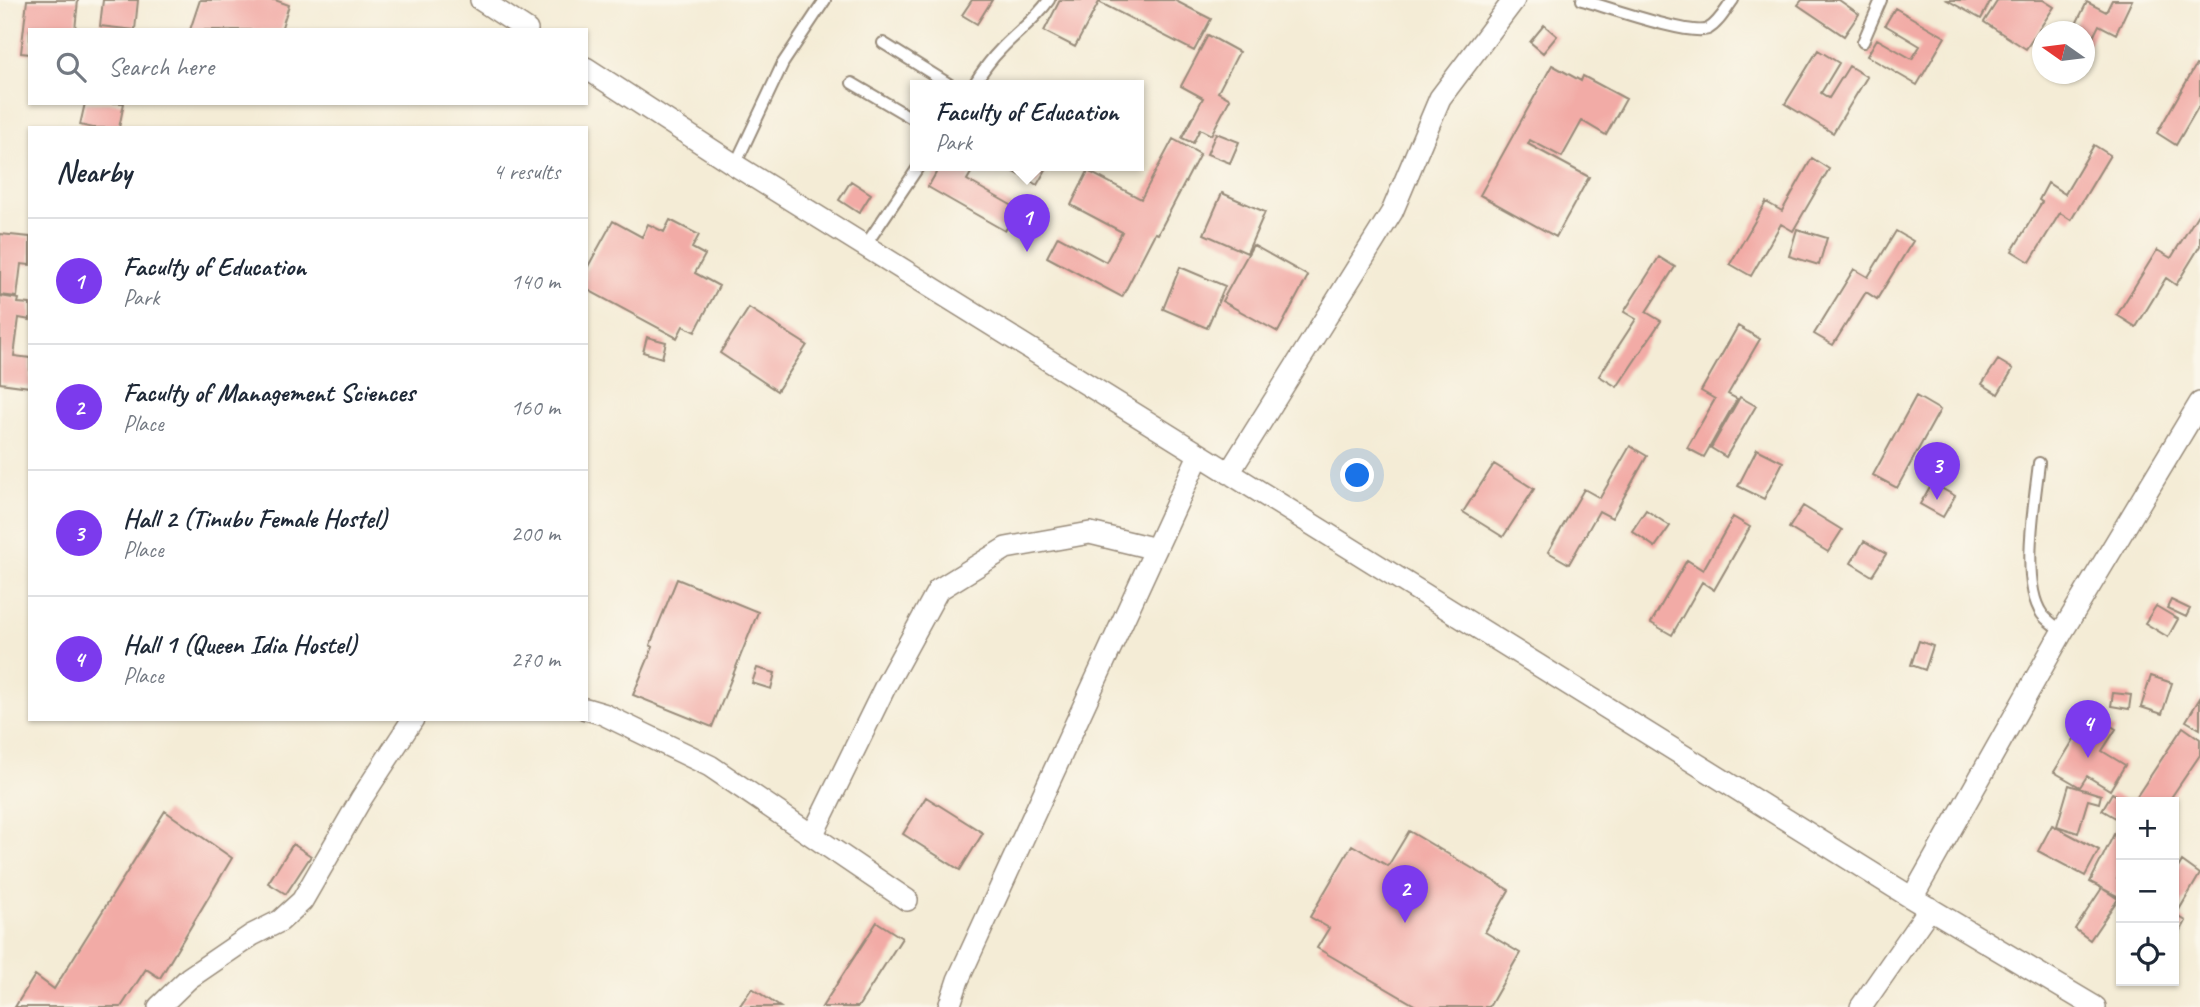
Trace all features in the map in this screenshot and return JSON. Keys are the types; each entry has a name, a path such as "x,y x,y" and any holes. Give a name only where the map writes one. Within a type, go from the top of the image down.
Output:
{"street":[{"path":"481,0 524,28"},
{"path":"1229,473 1392,212 1440,98 1514,0"},
{"path":"588,69 735,165 1229,473 1921,903 2095,1007"},
{"path":"1861,1007 1921,903 2062,632 2200,403"},
{"path":"949,1007 958,980 1199,454"},
{"path":"813,834 885,687 938,590 1006,548 1042,541 1090,533 1156,549"},
{"path":"588,710 603,714 710,766 907,900"},
{"path":"159,1007 189,978 252,935 280,921 302,901 361,799 412,721"}],"lane":[{"path":"735,165 783,63 825,0"},
{"path":"977,80 987,64 1030,24 1049,0"},
{"path":"1582,0 1687,30 1707,30 1733,0"},
{"path":"1863,42 1881,0"},
{"path":"883,43 942,80"},
{"path":"852,83 910,117"},
{"path":"865,246 916,171"},
{"path":"2039,463 2030,578 2042,615 2062,632"}],"building":[{"path":"27,0 78,0 75,28 28,28 28,54 21,53"},
{"path":"103,0 138,0 135,28 100,26"},
{"path":"200,0 275,0 289,5 282,28 191,28"},
{"path":"972,0 992,0 977,24 962,15"},
{"path":"1060,0 1174,0 1211,19 1194,51 1099,2 1075,47 1044,31"},
{"path":"1802,0 1839,0 1859,14 1844,36 1798,5"},
{"path":"1947,0 1991,0 1981,19"},
{"path":"1998,0 2043,0 2054,7 2045,21 2032,21 2032,40 2026,49 1984,22"},
{"path":"2112,0 2132,0 2116,34 2099,25 2095,33 2095,21 2078,21 2087,2 2106,12"},
{"path":"1895,8 1945,37 1917,85 1867,56 1877,39 1912,59 1920,46 1885,25"},
{"path":"1544,25 1557,36 1543,53 1530,42"},
{"path":"1208,35 1239,52 1218,92 1230,99 1211,135 1200,129 1193,143 1182,138 1203,98 1181,86"},
{"path":"1818,50 1839,63 1821,93 1829,98 1849,66 1867,77 1833,133 1785,104"},
{"path":"1552,65 1581,81 1583,76 1626,99 1606,135 1582,121 1562,157 1530,140 1528,144 1589,177 1556,237 1480,195"},
{"path":"2196,65 2200,67 2200,104 2176,145 2157,133"},
{"path":"85,105 124,105 119,126 80,125"},
{"path":"1216,133 1239,142 1230,163 1207,154"},
{"path":"1173,139 1200,154 1122,297 1047,257 1058,236 1106,262 1122,232 1071,205 1088,171 1141,199"},
{"path":"2094,145 2110,155 2071,220 2060,213 2030,262 2012,251 2042,202 2039,200 2048,183 2065,194"},
{"path":"1812,158 1829,169 1793,231 1781,224 1751,276 1730,264 1766,202 1782,211"},
{"path":"937,171 972,171 967,180 1018,209 1005,231 928,187"},
{"path":"1013,171 1045,171 1037,185"},
{"path":"851,181 871,194 859,213 839,200"},
{"path":"1222,193 1265,212 1247,253 1204,234"},
{"path":"2200,211 2200,246 2176,285 2166,278 2136,327 2117,315 2157,250 2171,258"},
{"path":"670,220 699,235 692,248 705,255 695,273 719,286 695,332 683,326 677,338 588,290 588,266 613,221 642,237 648,224 664,232"},
{"path":"1797,229 1827,238 1819,265 1789,256"},
{"path":"1896,231 1913,241 1877,299 1866,292 1833,345 1814,334 1854,269 1868,277"},
{"path":"0,234 28,237 28,265 21,264 17,297 0,295"},
{"path":"1253,245 1308,276 1278,332 1222,301"},
{"path":"1659,257 1675,267 1646,312 1661,321 1617,387 1599,376 1636,319 1624,312"},
{"path":"1180,267 1225,286 1207,328 1163,309"},
{"path":"0,296 19,299 18,303 28,304 28,320 19,318 14,356 28,358 28,387 0,383"},
{"path":"749,308 807,345 777,391 720,353"},
{"path":"1738,326 1760,339 1728,394 1737,399 1704,457 1687,448 1715,399 1701,391"},
{"path":"647,337 666,342 662,358 643,352"},
{"path":"1998,360 2013,369 1998,394 1982,384"},
{"path":"1916,396 1940,410 1897,488 1873,475"},
{"path":"1740,397 1756,406 1726,457 1711,448"},
{"path":"1630,446 1647,456 1612,518 1599,511 1569,564 1548,552 1584,489 1600,498"},
{"path":"1757,449 1783,462 1764,499 1738,486"},
{"path":"1494,464 1534,489 1503,537 1463,512"},
{"path":"1932,483 1955,496 1943,517 1920,504"},
{"path":"1803,506 1842,530 1828,552 1789,528"},
{"path":"1646,510 1670,526 1655,547 1632,531"},
{"path":"1733,517 1750,527 1714,590 1702,582 1672,635 1651,623 1687,560 1703,570"},
{"path":"1864,541 1886,554 1872,576 1851,563"},
{"path":"677,579 758,612 712,727 633,695"},
{"path":"2171,600 2190,609 2186,617 2167,608"},
{"path":"2156,606 2178,619 2168,637 2145,623"},
{"path":"1919,641 1933,646 1925,670 1911,665"},
{"path":"757,668 775,673 771,689 752,683"},
{"path":"2151,676 2172,683 2162,714 2141,707"},
{"path":"2113,693 2131,695 2129,709 2111,706"},
{"path":"2200,698 2200,729 2186,721"},
{"path":"2090,713 2116,729 2102,751 2125,765 2110,790 2087,776 2080,787 2054,772"},
{"path":"2183,727 2200,739 2200,755 2171,797 2136,797"},
{"path":"2069,785 2101,795 2099,803 2088,800 2078,833 2057,826"},
{"path":"2112,793 2120,797 2116,797 2116,818 2102,810"},
{"path":"926,797 983,833 960,870 903,834"},
{"path":"165,811 232,858 160,978 146,969 121,1007 15,1007 35,975 54,989"},
{"path":"2052,825 2099,850 2085,876 2038,851"},
{"path":"2116,830 2116,896 2103,889 2116,898 2116,902 2090,940 2075,929 2102,888 2090,882"},
{"path":"1409,831 1509,890 1485,932 1520,953 1489,1007 1418,1007 1317,948 1329,928 1310,917 1352,845 1388,866"},
{"path":"293,844 311,856 286,894 268,883"},
{"path":"2182,861 2200,874 2179,910 2179,866"},
{"path":"2179,917 2186,921 2179,934"},
{"path":"877,922 902,938 858,1007 822,1007"},
{"path":"752,988 780,1007 739,1007"}],"place":[{"name":"Faculty of Education","path":"1027,252"},
{"name":"Hall 2 (Tinubu Female Hostel)","path":"1937,500"},
{"name":"Hall 1 (Queen Idia Hostel)","path":"2088,758"},
{"name":"Faculty of Management Sciences","path":"1405,923"}]}
